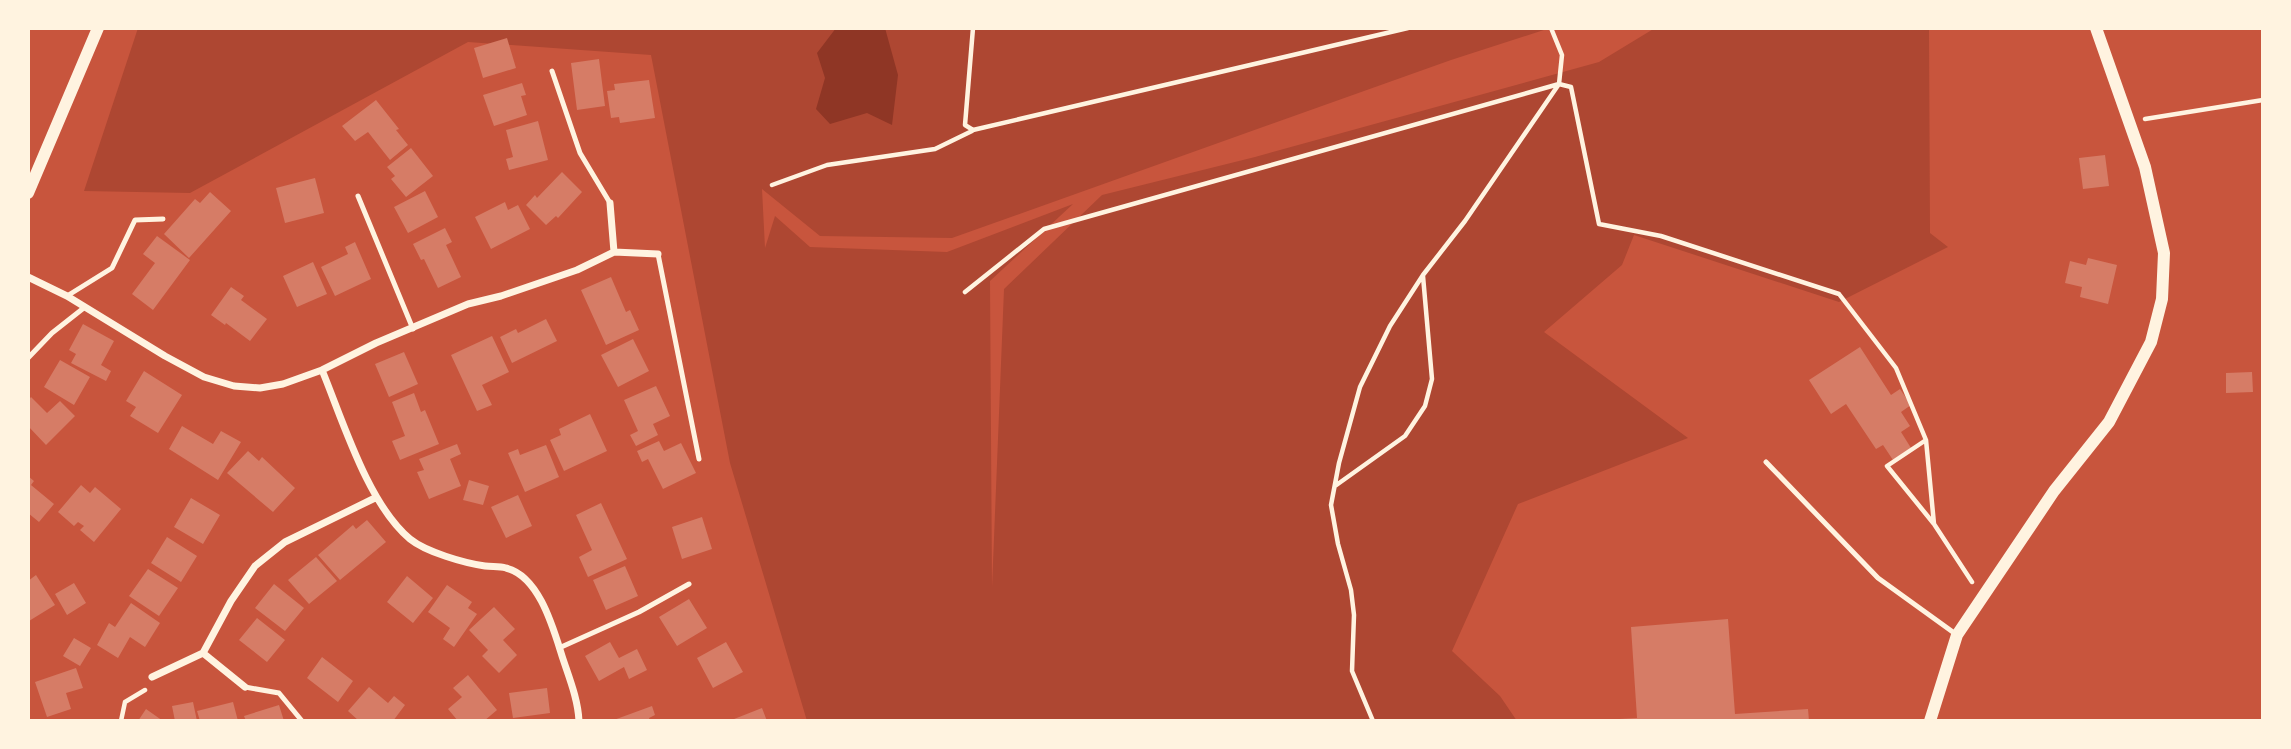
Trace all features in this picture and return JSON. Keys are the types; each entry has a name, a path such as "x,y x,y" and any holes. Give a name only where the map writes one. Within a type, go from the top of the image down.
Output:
{"street":[{"path":"28,193 98,28"},
{"path":"1930,721 1957,635 2054,491 2109,422 2151,342 2162,299 2164,253 2145,167 2096,28"},
{"path":"610,203 614,252"},
{"path":"28,277 67,296 204,377 234,386 260,388 322,370 468,304 502,296 577,270 614,252 658,254"},
{"path":"322,370 375,498 411,540 438,553 482,566 507,568 520,575 544,607 579,706 579,721"},
{"path":"152,677 203,653 231,601 255,566 285,542 375,498"},
{"path":"203,653 245,687"}],"lane":[{"path":"552,71 580,153 610,203"},
{"path":"358,196 413,329"},
{"path":"67,296 112,268 135,220 163,219"},
{"path":"658,254 699,459"},
{"path":"28,358 52,333 85,307"},
{"path":"1766,462 1878,578 1957,635"},
{"path":"559,648 639,612 689,584"},
{"path":"245,687 279,693 302,721"}],"path":[{"path":"973,28 965,125 973,130"},
{"path":"772,185 827,165 935,149 973,130 1408,28"},
{"path":"1373,721 1352,671 1354,615 1351,590 1338,544 1331,505 1339,463 1360,387 1390,326 1423,275 1465,221 1559,84 1562,55 1551,28"},
{"path":"965,292 1044,229 1559,84 1571,87 1599,224 1661,236 1839,295 1896,368 1926,440 1934,524"},
{"path":"2130,121 2263,100"},
{"path":"1335,487 1405,436 1425,406 1432,379 1423,275"},
{"path":"1926,440 1887,466 1934,524 1981,596"},
{"path":"121,721 125,702 145,690 152,677"}],"shaded area":[{"path":"138,28 1550,28 1451,60 952,238 820,236 762,189 765,248 775,216 810,247 947,252 1073,204 990,281 992,588 1004,289 1102,195 1255,157 1599,62 1655,28 1929,28 1930,233 1948,247 1839,302 1634,235 1622,265 1544,332 1688,438 1518,504 1452,651 1500,696 1517,721 807,721 730,463 651,55 468,42 190,193 84,191"},
{"path":"836,28 885,28 898,75 892,125 867,113 830,124 816,109 825,78 817,53"}],"building":[{"path":"507,38 516,68 483,78 474,48"},
{"path":"599,59 605,106 577,110 571,63"},
{"path":"649,80 655,118 620,123 619,117 611,118 607,91 615,90 614,84"},
{"path":"522,83 526,95 521,96 527,115 494,126 483,95"},
{"path":"376,100 408,145 390,160 368,132 355,141 342,126"},
{"path":"538,121 548,160 509,170 506,159 513,157 506,130"},
{"path":"411,148 433,176 406,197 391,179 395,176 387,167"},
{"path":"2105,155 2109,186 2083,189 2079,158"},
{"path":"562,172 582,192 558,218 556,216 546,225 526,205 535,195 537,198"},
{"path":"315,178 324,213 285,223 276,188"},
{"path":"425,191 438,217 408,233 394,207"},
{"path":"210,192 231,211 189,258 164,234 195,199 200,203"},
{"path":"505,202 508,210 518,205 530,229 491,249 475,217"},
{"path":"445,228 452,242 446,245 461,277 438,288 424,259 421,260 413,244"},
{"path":"157,236 190,260 153,310 132,294 155,263 143,254"},
{"path":"355,242 371,279 335,296 321,267 348,254 345,247"},
{"path":"2088,258 2117,265 2108,304 2080,297 2082,287 2065,283 2070,261 2086,265"},
{"path":"313,262 327,294 297,307 283,276"},
{"path":"611,277 626,312 630,310 639,330 606,345 581,290"},
{"path":"231,287 244,296 241,300 267,319 250,341 211,315"},
{"path":"546,319 557,341 512,363 500,337 516,329 518,333"},
{"path":"83,324 114,341 101,365 111,371 106,381 71,363 76,354 69,350"},
{"path":"492,336 509,372 482,385 492,405 477,411 451,355"},
{"path":"633,339 649,371 618,387 601,355"},
{"path":"1860,347 1891,395 1900,389 1911,405 1901,412 1910,426 1901,432 1911,448 1893,460 1883,445 1876,449 1846,404 1831,414 1809,380"},
{"path":"404,352 418,384 389,397 375,364"},
{"path":"60,360 90,377 74,405 44,387"},
{"path":"144,371 182,395 158,433 130,416 136,407 126,401"},
{"path":"2252,372 2253,392 2226,393 2226,373"},
{"path":"656,386 670,416 653,424 658,435 636,446 630,435 638,431 624,400"},
{"path":"414,393 421,412 425,410 439,444 400,460 392,441 405,436 392,402"},
{"path":"31,397 47,413 60,401 75,416 46,445 28,426 28,401"},
{"path":"590,414 607,451 564,471 550,440 561,435 559,429"},
{"path":"182,426 213,444 221,431 241,442 218,480 169,449"},
{"path":"659,441 664,451 681,443 696,473 663,489 648,459 642,462 637,451"},
{"path":"457,444 461,454 450,459 461,486 429,499 417,472 424,470 419,459"},
{"path":"546,445 559,477 525,492 508,453 518,449 520,455"},
{"path":"248,451 259,461 262,457 295,488 273,512 227,473"},
{"path":"28,476 34,481 31,485 54,504 39,522 28,513"},
{"path":"469,480 489,486 483,505 463,500"},
{"path":"81,485 90,493 95,487 121,509 94,542 80,530 84,526 78,522 74,526 58,512"},
{"path":"518,495 532,526 506,538 491,507"},
{"path":"191,498 220,515 203,544 174,527"},
{"path":"601,503 627,559 588,577 579,557 592,550 576,515"},
{"path":"702,517 712,549 682,559 672,527"},
{"path":"367,520 386,542 340,580 318,555 353,525 356,529"},
{"path":"167,537 197,556 181,582 151,563"},
{"path":"316,557 337,581 309,604 288,580"},
{"path":"625,566 638,596 606,610 593,580"},
{"path":"148,569 178,588 159,616 129,596"},
{"path":"36,575 55,605 29,621 28,581"},
{"path":"407,576 433,598 413,623 387,602"},
{"path":"74,583 86,603 67,615 55,594"},
{"path":"274,584 304,608 285,631 255,608"},
{"path":"447,585 472,602 468,608 477,614 454,647 443,639 450,628 428,612"},
{"path":"689,599 707,628 677,646 659,617"},
{"path":"131,603 160,623 145,647 130,637 118,658 97,645 109,623 115,627"},
{"path":"494,607 515,629 503,640 517,655 499,673 482,656 488,650 469,630"},
{"path":"257,618 285,640 267,662 239,640"},
{"path":"1728,619 1735,714 1808,709 1809,721 1619,721 1637,718 1631,627"},
{"path":"74,638 91,648 80,666 63,656"},
{"path":"610,642 619,658 637,649 647,670 629,679 624,667 599,681 585,656"},
{"path":"726,642 743,672 713,688 697,658"},
{"path":"322,657 353,681 338,702 307,678"},
{"path":"76,668 83,688 66,693 71,709 47,717 35,682"},
{"path":"468,675 497,710 484,721 458,721 448,709 462,697 453,688"},
{"path":"369,687 388,703 394,696 405,705 393,721 359,721 348,711"},
{"path":"547,688 550,713 513,718 509,693"},
{"path":"193,702 197,721 175,721 172,706"},
{"path":"233,702 238,721 200,721 197,711"},
{"path":"279,705 284,721 246,721 244,716"},
{"path":"652,706 655,715 649,718 650,721 611,721"},
{"path":"762,708 767,721 729,721"},
{"path":"146,709 163,721 138,721"}]}
